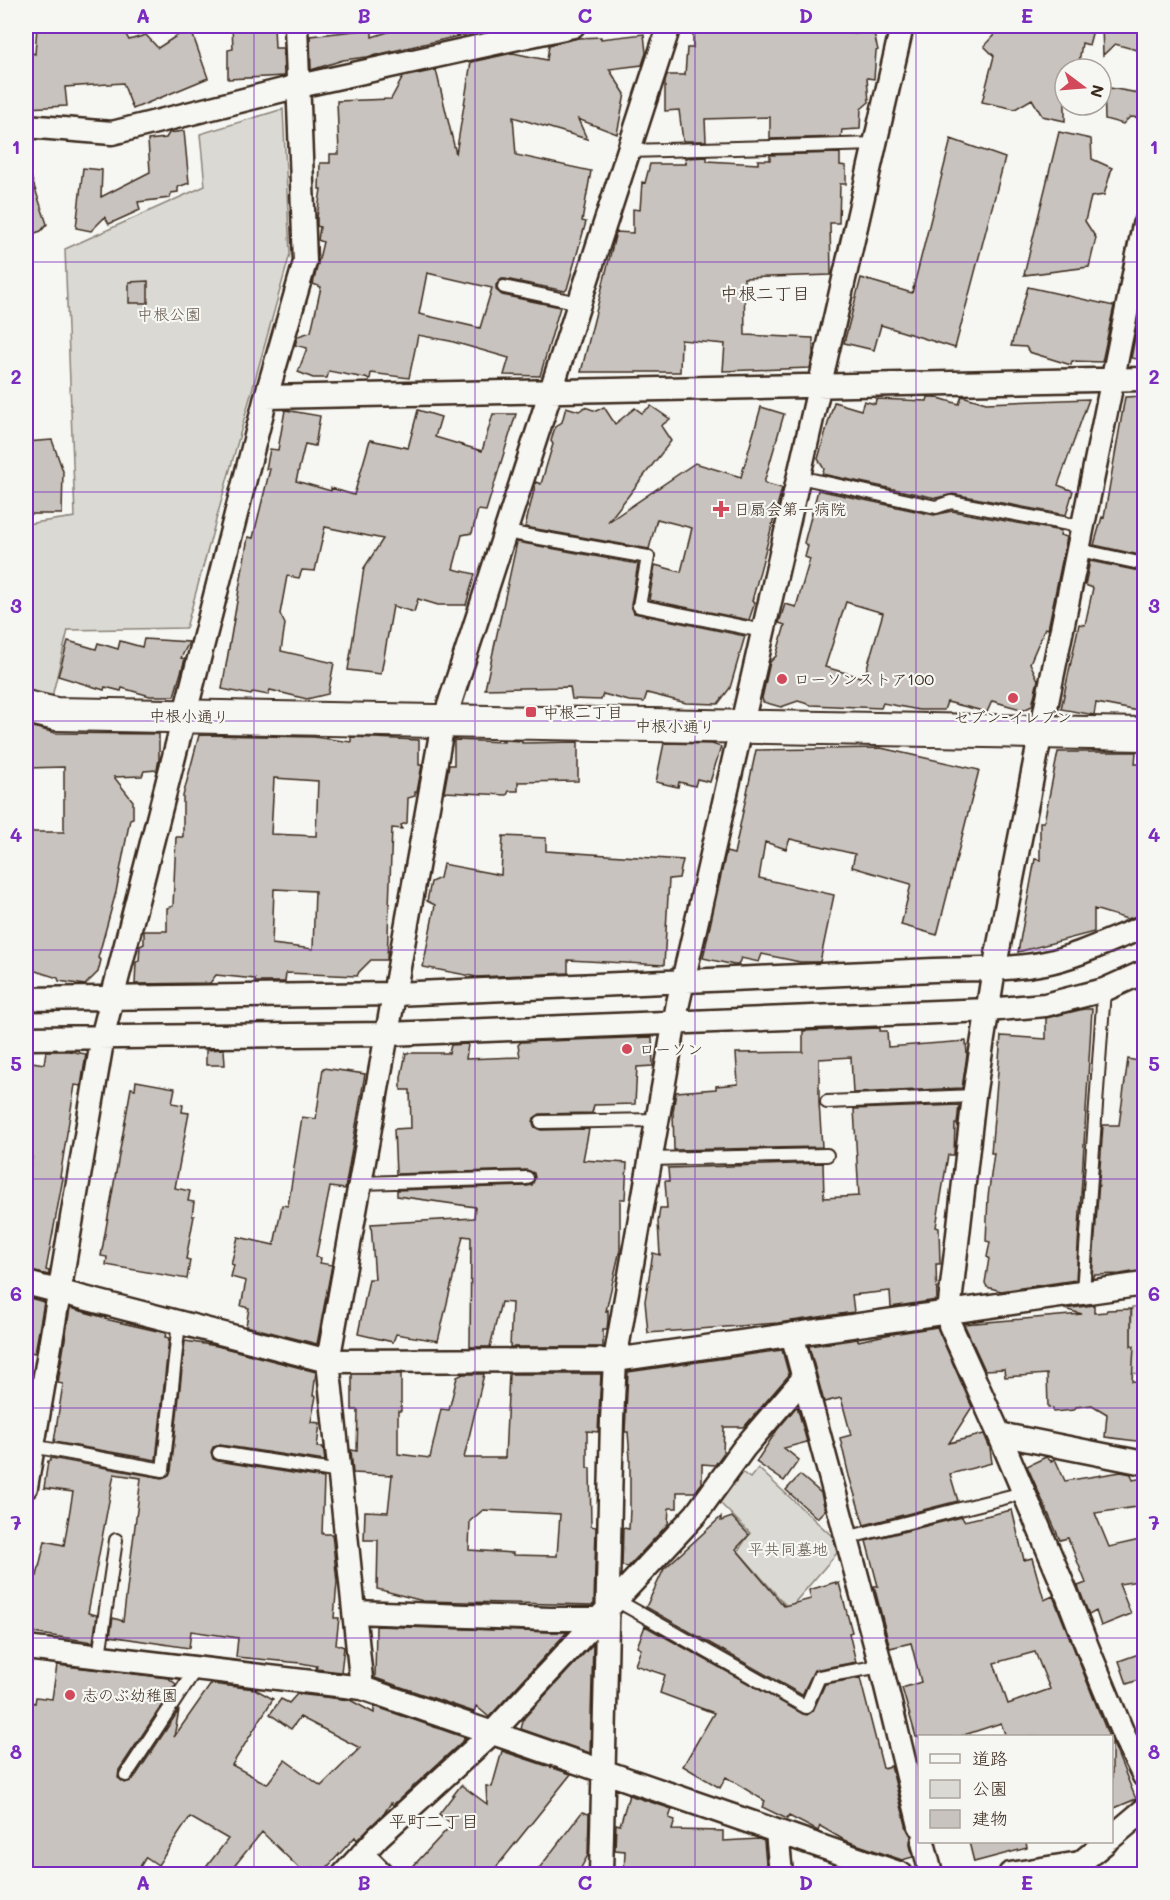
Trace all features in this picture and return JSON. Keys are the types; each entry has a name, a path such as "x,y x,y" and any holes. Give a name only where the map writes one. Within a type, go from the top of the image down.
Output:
{"street":[{"path":"26,1487 104,1034 266,397 305,262 296,26"},
{"path":"26,126 112,133 299,86 573,26"},
{"path":"362,1688 328,1361 444,721 669,26"},
{"path":"601,1875 615,1360 681,986 902,26"},
{"path":"1144,225 994,972 974,1096 949,1312 950,1325 1066,1592 1124,1736 1144,1776"},
{"path":"266,397 1144,379"},
{"name":"中根小通り","path":"26,707 56,714 1144,734"},
{"path":"26,999 112,1001 395,998 681,986 934,970 994,972 1045,963 1144,927"},
{"path":"26,1038 104,1034 389,1031 1046,1005 1104,990 1144,972"},
{"path":"26,1283 328,1361 615,1360 1144,1284"},
{"path":"792,1334 881,1666 918,1818"},
{"path":"344,1875 362,1854 493,1732 696,1514 744,1448 804,1378"},
{"path":"999,1434 1144,1463"},
{"path":"354,1612 550,1619 607,1609"},
{"path":"26,1648 362,1688 901,1875"},
{"path":"1113,1836 1144,1810"},
{"path":"777,1832 781,1875"},
{"path":"923,1843 931,1875"},
{"path":"1010,1875 1048,1872 1080,1863 1105,1843"},
{"path":"362,1854 382,1875"}],"lane":[{"path":"630,151 876,144"},
{"path":"504,287 579,303"},
{"path":"799,477 936,507 951,502 1084,527"},
{"path":"506,532 648,557 639,606 763,631"},
{"path":"1079,550 1144,564"},
{"path":"1083,1292 1104,990"},
{"path":"827,1102 974,1096"},
{"path":"541,1122 656,1120"},
{"path":"650,1159 826,1155"},
{"path":"362,1183 527,1178"},
{"path":"32,1446 163,1470 179,1322"},
{"path":"219,1453 339,1472"},
{"path":"846,1538 1023,1493"},
{"path":"99,1656 116,1540"},
{"path":"607,1609 806,1707 819,1677 881,1666"},
{"path":"126,1775 196,1667"}],"green space":[{"name":"中根公園","path":"283,109 290,254 186,628 68,630 52,697 26,690 26,524 75,517 65,249 205,186 200,134"},
{"path":"1144,1306 1144,1374 1130,1373 1132,1307"},
{"name":"平共同墓地","path":"758,1468 833,1537 837,1553 789,1609 738,1551 750,1533 716,1499 739,1470 750,1478"}],"building":[{"path":"37,26 104,26 105,32 124,31 129,40 146,35 158,48 190,27 208,78 133,109 123,83 65,87 67,106 26,108 26,51 35,54"},
{"path":"232,26 274,26 275,48 283,48 284,76 228,79 228,50 233,49"},
{"path":"407,26 472,26 472,33 367,57 343,60 311,70 310,36 372,29 372,37"},
{"path":"693,26 827,26 856,34 859,26 872,26 878,50 876,51 874,79 867,78 869,102 861,109 860,129 842,130 841,137 770,139 770,117 705,119 706,141 683,141 679,110 665,111 665,82 667,75 685,75 687,48 693,48"},
{"path":"1002,26 1094,26 1089,45 1082,43 1080,57 1053,57 1053,117 1065,117 1065,121 1042,116 1032,99 1015,109 982,102 994,56 984,46"},
{"path":"1102,26 1144,26 1144,52 1115,44 1103,55"},
{"path":"644,34 646,53 642,65 609,69 625,94 617,134 578,119 587,139 513,117 516,155 591,171 582,221 586,222 567,289 565,291 505,279 501,279 496,285 496,290 502,295 560,307 540,376 504,375 509,358 450,341 418,335 409,378 371,373 370,379 329,371 327,378 313,378 298,372 307,348 295,345 298,336 311,332 321,287 313,284 323,242 318,240 320,227 317,226 321,189 319,189 320,163 330,163 330,154 339,154 337,101 391,99 403,77 436,70 456,154 471,62 513,53 547,60 549,45 578,38 601,37 601,39","holes":["427,273 492,288 480,328 419,314"]},
{"path":"1113,89 1144,94 1144,118 1130,117 1123,124 1105,119 1105,117 1113,117"},
{"path":"184,131 189,183 178,187 178,192 171,193 170,198 138,202 140,210 109,224 105,217 91,231 76,228 83,168 102,170 101,197 150,172 148,140 166,138 169,133"},
{"path":"1059,132 1091,139 1092,159 1112,168 1104,195 1091,197 1085,221 1096,238 1089,267 1024,275"},
{"path":"951,139 1005,158 955,348 881,325 874,350 844,343 861,278 912,293"},
{"path":"840,153 840,165 846,166 846,184 840,184 839,223 830,223 831,275 744,278 745,335 813,338 810,368 723,371 725,344 681,340 680,372 581,372 616,232 633,233 633,209 640,210 642,182 645,183 650,164 686,164 685,158 707,157 707,161 758,164 758,160 770,160 770,155"},
{"path":"26,171 29,171 47,224 41,231 26,236"},
{"path":"148,281 148,303 129,303 129,282"},
{"path":"1028,287 1114,306 1102,362 1072,361 1071,365 1029,352 1026,347 1011,346"},
{"path":"1140,312 1144,312 1144,360 1131,358"},
{"path":"962,396 986,403 1089,399 1058,485 1073,491 1066,515 953,494 936,498 822,474 824,469 818,459 834,402 861,410 864,401 875,404 876,399 927,401 928,397 935,397 959,404"},
{"path":"1144,396 1144,556 1094,545 1102,517 1104,518 1125,397"},
{"path":"651,406 670,419 661,426 671,441 608,522 695,463 741,477 761,407 784,414 764,483 782,488 749,620 649,600 655,565 681,572 692,528 657,519 649,549 525,527 536,482 541,484 553,444 551,441 555,427 562,422 566,407 579,411 585,407 596,411 604,407 615,424 635,408 642,413"},
{"path":"285,410 320,416 315,446 305,444 296,481 354,495 370,440 408,448 418,410 441,417 435,437 482,451 493,414 516,414 486,511 478,510 472,533 462,535 453,569 475,574 466,605 438,605 418,599 414,612 393,606 381,674 348,670 364,568 383,539 325,527 315,571 302,570 299,578 287,576 280,614 285,624 281,651 334,663 328,694 307,699 270,690 268,695 253,692 251,695 222,689 248,537 253,538 270,469 266,469 270,449 278,450"},
{"path":"52,440 63,471 62,514 26,514 26,442"},
{"path":"818,490 934,515 952,511 1061,531 1060,535 1067,537 1048,629 1045,628 1030,663 1038,680 1032,706 1024,710 992,701 987,712 947,702 944,710 919,710 883,703 881,708 811,705 798,701 781,707 763,702 770,662 776,656 785,625 779,623 785,604 796,607 810,559 805,557 808,546 804,543","holes":["846,602 883,613 864,678 825,667"]},
{"path":"517,542 638,564 631,605 634,613 745,636 730,688 718,704 686,703 647,693 644,702 629,701 603,694 601,700 572,699 570,687 485,689"},
{"path":"1090,561 1144,572 1144,610 1139,636 1142,637 1139,660 1144,660 1144,712 1096,703 1094,715 1061,709 1079,624 1085,625 1093,588 1085,585"},
{"path":"144,639 189,642 181,658 185,659 174,696 150,696 122,688 121,691 105,687 104,690 58,676 68,641 96,649 98,643 118,649 120,641 142,647"},
{"path":"26,725 55,733 159,734 157,770 144,771 142,776 114,777 133,801 133,818 130,819 116,892 98,958 101,960 98,972 85,985 59,981 58,978 26,968 26,832 64,832 64,767 26,768"},
{"path":"199,735 314,737 351,742 351,737 419,740 419,765 422,765 417,792 415,796 408,798 407,823 401,825 402,829 392,828 387,960 371,960 357,976 286,973 285,982 255,982 255,979 216,975 210,983 135,984 136,962 139,961 140,946 144,944 144,931 167,931 167,908 173,906 176,837 183,837 183,796","holes":["274,778 318,781 316,836 271,834","274,889 315,891 313,949 272,944"]},
{"path":"454,740 504,742 504,740 522,741 522,743 578,742 578,781 518,782 518,791 509,791 507,795 444,792 449,765 454,765"},
{"path":"664,743 712,744 721,747 710,782 697,779 695,786 679,782 678,787 656,782"},
{"path":"881,748 979,770 937,935 901,925 911,884 852,867 855,854 790,839 786,849 765,842 759,878 834,895 820,962 800,962 762,954 759,962 741,958 738,965 703,958 726,852 734,854 756,750"},
{"path":"1058,752 1136,752 1135,764 1144,764 1144,914 1127,919 1094,909 1094,932 1018,952 1035,859 1040,860 1040,822 1044,822"},
{"path":"503,836 546,838 546,851 683,860 679,878 669,879 664,965 568,960 568,973 477,977 423,967 435,905 427,901 431,882 440,878 443,864 501,875"},
{"path":"1092,1009 1076,1280 1001,1291 987,1287 985,1283 990,1242 986,1241 988,1197 994,1153 991,1153 1001,1036 1046,1039 1046,1018"},
{"path":"880,1028 880,1031 887,1031 888,1047 966,1041 967,1055 962,1088 853,1093 851,1057 819,1059 822,1147 674,1150 673,1112 676,1092 716,1089 716,1086 738,1084 736,1053 803,1052 803,1031"},
{"path":"652,1037 653,1066 637,1067 635,1104 594,1105 592,1113 540,1114 534,1118 533,1122 534,1127 541,1130 589,1129 583,1160 627,1163 625,1199 620,1199 620,1250 606,1311 608,1310 608,1320 607,1329 603,1329 603,1347 510,1347 512,1303 501,1302 490,1347 470,1347 471,1237 463,1236 438,1341 396,1334 393,1342 358,1334 369,1279 375,1279 371,1224 474,1218 475,1207 397,1196 397,1190 527,1186 532,1185 535,1178 534,1173 527,1170 396,1174 394,1129 411,1128 410,1090 401,1090 406,1053 449,1053 451,1045 468,1044 466,1059 520,1057 518,1045 521,1042"},
{"path":"224,1049 225,1065 206,1065 206,1050"},
{"path":"46,1051 86,1054 81,1086 75,1085 60,1177 63,1178 46,1270 49,1271 49,1275 26,1270 26,1190 32,1157 26,1156 26,1061 44,1064"},
{"path":"1128,1059 1144,1062 1144,1270 1094,1275 1092,1278 1103,1125 1119,1125"},
{"path":"323,1068 365,1074 345,1189 330,1187 316,1257 321,1258 320,1263 332,1265 317,1344 246,1326 249,1308 241,1306 246,1281 231,1277 234,1265 231,1264 238,1237 274,1245 282,1205 288,1206 302,1117 316,1119"},
{"path":"136,1081 175,1088 172,1103 183,1105 182,1112 189,1113 175,1188 190,1191 188,1201 194,1202 192,1216 194,1216 186,1259 190,1260 187,1279 106,1265 107,1257 101,1256 131,1088 135,1089"},
{"path":"959,1105 957,1124 955,1124 954,1155 948,1155 936,1227 939,1228 940,1264 936,1264 937,1300 891,1307 890,1291 852,1295 854,1312 778,1323 648,1333 645,1301 653,1253 660,1255 658,1222 660,1208 667,1208 665,1181 669,1181 668,1168 823,1163 824,1198 859,1196 854,1109"},
{"path":"26,1297 44,1302 35,1353 26,1351"},
{"path":"1094,1305 1094,1313 1131,1309 1131,1346 1134,1346 1132,1381 1144,1382 1144,1442 1105,1437 1107,1414 1092,1405 1053,1412 1053,1408 1048,1407 1047,1374 1005,1377 1004,1369 985,1370 964,1324 1082,1314 1064,1309"},
{"path":"70,1308 105,1319 166,1333 165,1337 169,1338 156,1460 54,1442 63,1384 58,1383"},
{"path":"937,1327 972,1407 949,1443 984,1434 990,1448 992,1463 950,1474 958,1501 864,1525 840,1438 851,1435 841,1398 824,1402 809,1346 858,1339 858,1341"},
{"path":"185,1341 217,1346 316,1372 313,1396 316,1396 311,1422 320,1423 317,1447 323,1447 325,1461 220,1445 213,1447 211,1452 213,1459 218,1461 324,1478 322,1534 332,1534 337,1582 334,1618 339,1618 336,1644 344,1647 341,1672 316,1669 317,1666 301,1663 236,1657 238,1638 191,1631 189,1648 110,1636 113,1618 123,1621 141,1478 114,1474 88,1613 97,1615 93,1642 26,1632 26,1607 32,1575 37,1576 45,1541 64,1545 73,1492 44,1488 48,1461 51,1458 162,1478 169,1475"},
{"path":"782,1350 789,1375 744,1427 724,1427 723,1454 715,1465 702,1464 702,1483 695,1492 677,1492 677,1508 669,1508 668,1524 628,1567 622,1566 623,1528 629,1529 630,1509 630,1458 628,1432 625,1432 628,1372"},
{"path":"352,1374 401,1374 398,1454 430,1458 441,1409 449,1410 457,1377 463,1374 484,1374 464,1458 505,1458 509,1374 601,1374 598,1432 587,1431 591,1526 596,1527 594,1604 423,1601 377,1589 378,1540 364,1540 365,1511 388,1512 392,1475 353,1473 351,1450 357,1451 358,1410 352,1410","holes":["483,1510 560,1514 557,1556 513,1555 513,1553 469,1550 470,1521"]},
{"path":"797,1406 807,1442 784,1448 799,1460 784,1481 756,1462 777,1430"},
{"path":"1046,1457 1051,1461 1055,1459 1065,1481 1121,1472 1131,1474 1133,1480 1144,1478 1143,1506 1095,1513 1109,1547 1144,1539 1144,1580 1119,1584 1131,1614 1101,1626 1096,1611 1089,1615 1078,1586 1086,1583 1068,1538 1060,1540 1027,1466"},
{"path":"800,1475 821,1493 825,1510 817,1518 786,1490"},
{"path":"1012,1510 1024,1560 1032,1558 1044,1600 1053,1596 1108,1735 1005,1735 1001,1723 964,1735 918,1735 916,1737 902,1688 921,1682 911,1643 890,1648 874,1586 878,1586 866,1541 962,1517 964,1521","holes":["1035,1652 1050,1689 1008,1704 994,1663"]},
{"path":"721,1517 721,1521 732,1517 749,1535 736,1549 784,1606 811,1599 809,1590 839,1583 852,1632 849,1633 856,1662 814,1670 802,1695 646,1607 664,1569"},
{"path":"376,1626 567,1632 489,1717 476,1706 474,1712 375,1678"},
{"path":"645,1626 807,1715 813,1711 825,1684 860,1678 883,1768 891,1766 907,1829 911,1836 910,1845 913,1857 902,1860 844,1840 820,1826 818,1831 789,1816 787,1819 762,1807 765,1801 726,1777 720,1788 683,1766 714,1713 660,1693 665,1675 635,1665 641,1649 637,1647"},
{"path":"593,1644 590,1753 521,1729 524,1718"},
{"path":"1144,1652 1144,1678 1127,1684 1119,1661"},
{"path":"57,1665 168,1678 176,1684 119,1770 118,1778 125,1783 133,1780 179,1710 174,1737 211,1684 255,1689 273,1699 232,1765 267,1784 285,1760 321,1786 360,1748 300,1717 291,1729 270,1714 281,1699 289,1703 297,1694 350,1700 374,1713 374,1706 466,1738 393,1805 391,1803 385,1812 357,1840 355,1837 321,1874 313,1867 306,1875 262,1832 227,1875 200,1875 228,1839 190,1817 158,1865 146,1857 135,1875 26,1875 26,1701 35,1703 36,1697 52,1699"},
{"path":"1113,1743 1136,1799 1113,1809"},
{"path":"502,1751 571,1774 490,1875 405,1875 452,1824 439,1814 461,1785 487,1804 486,1786 492,1787"},
{"path":"629,1795 672,1809 669,1818 675,1820 672,1830 723,1831 723,1841 759,1839 764,1841 767,1875 624,1875 625,1851 615,1850 616,1824 620,1825"},
{"path":"582,1812 589,1814 588,1855 577,1875 534,1875"},
{"path":"969,1843 1026,1843 1027,1848 974,1862"}],"place":[{"name":"日扇会第一病院","path":"721,509"},
{"name":"ローソンストア100","path":"782,679"},
{"name":"セブン-イレブン","path":"1013,698"},
{"name":"中根二丁目","path":"531,712"},
{"name":"ローソン","path":"627,1049"},
{"name":"志のぶ幼稚園","path":"70,1695"}],"district":[{"name":"中根二丁目","path":"765,294"},
{"name":"平町二丁目","path":"434,1822"}]}
